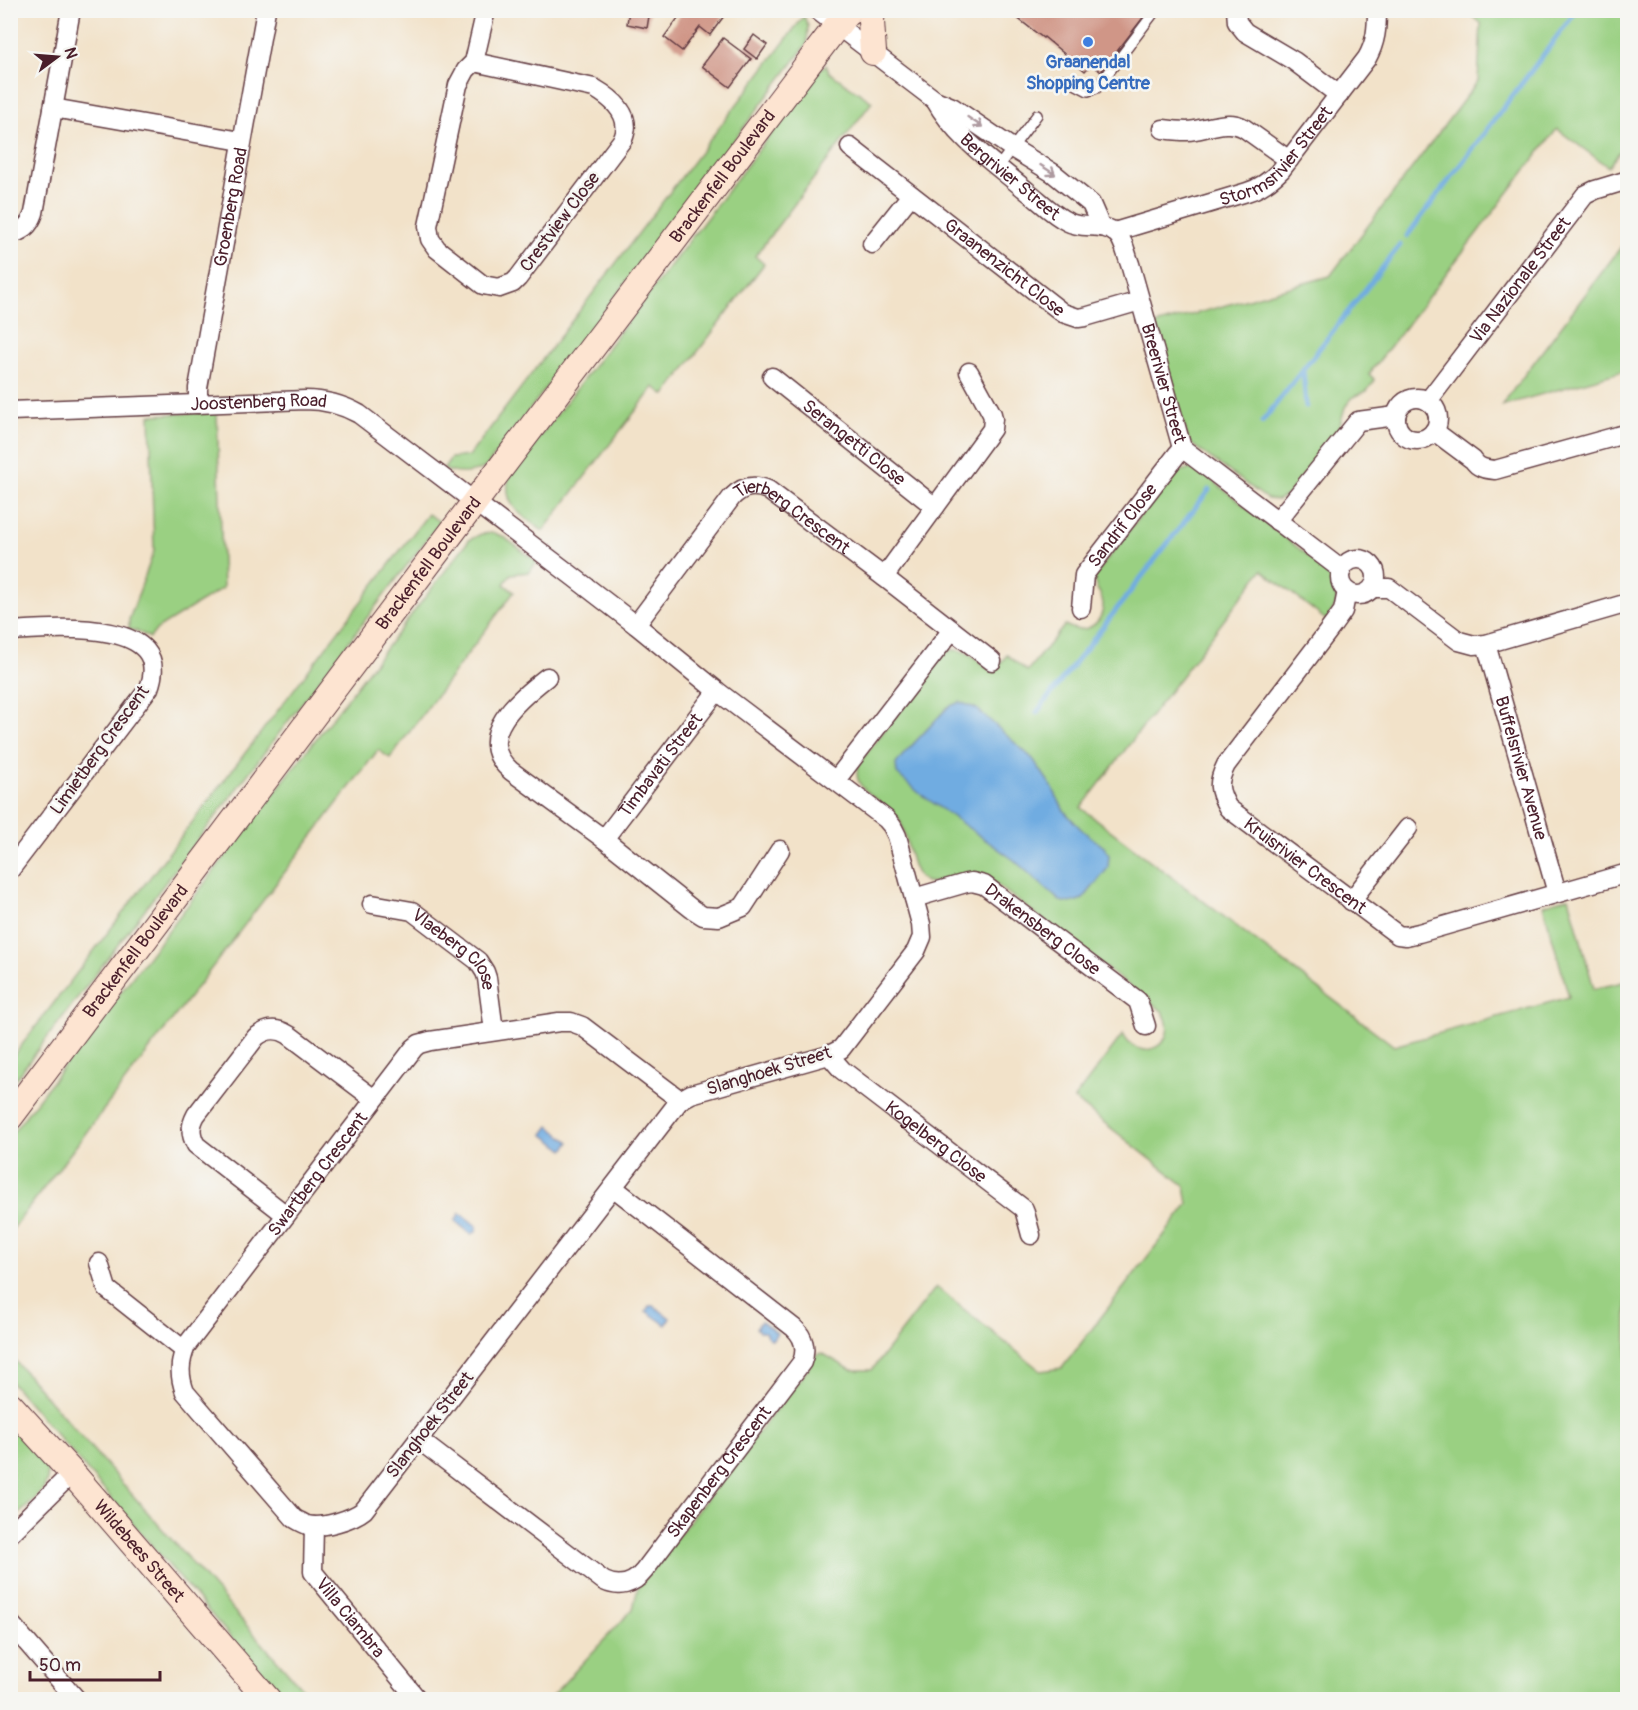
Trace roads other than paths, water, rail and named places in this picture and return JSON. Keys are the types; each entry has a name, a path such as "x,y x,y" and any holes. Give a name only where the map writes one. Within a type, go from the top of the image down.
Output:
{"street":[{"path":"10,234 24,230 32,220 71,10"},
{"name":"Groenberg Road","path":"198,404 198,388 266,10"},
{"name":"Crestview Close","path":"474,62 594,88 621,111 626,120 626,133 616,149 518,278 499,288 483,285 441,253 433,244 428,226 458,85 466,70 474,62 486,10"},
{"name":"Bergrivier Street","path":"817,10 844,18 873,52 935,100 952,107 1053,173 1091,204 1108,230"},
{"path":"872,10 873,52"},
{"path":"1236,10 1237,22 1245,32 1294,61 1339,95"},
{"name":"Stormsrivier Street","path":"1108,230 1256,189 1273,178 1371,51 1376,36 1377,10"},
{"name":"Brackenfell Boulevard","path":"10,1117 844,18"},
{"name":"Bergrivier Street","path":"935,100 954,128 998,167 1067,222 1108,230"},
{"path":"53,108 241,141"},
{"path":"1162,129 1186,131 1236,124 1289,160"},
{"name":"Graanenzicht Close","path":"850,147 1063,313 1078,318 1085,317 1140,301"},
{"name":"Via Nazionale Street","path":"1428,401 1585,195 1628,180"},
{"path":"872,244 911,195"},
{"name":"Breerivier Street","path":"1108,230 1118,235 1124,245 1182,448 1342,570"},
{"path":"884,577 992,429 992,414 969,372"},
{"name":"Serangetti Close","path":"772,377 935,507"},
{"path":"1421,399 1428,401 1437,412 1437,426 1429,437 1415,441 1402,435 1396,423 1396,416 1402,404 1408,400 1421,399"},
{"name":"Joostenberg Road","path":"10,411 305,400 335,403 359,414 571,575"},
{"path":"1277,521 1358,421 1396,416"},
{"path":"1434,431 1473,460 1476,465 1495,470 1628,433"},
{"name":"Sandrif Close","path":"1081,608 1084,575 1182,448"},
{"name":"Tierberg Crescent","path":"636,625 732,497 743,488 756,486 768,490 992,661"},
{"path":"1362,560 1372,566 1376,583 1364,595 1352,594 1341,582 1342,570 1350,561 1362,560"},
{"name":"Slanghoek Street","path":"314,1526 349,1518 361,1512 680,1100 691,1094 829,1055 845,1045 920,944 922,930 914,898 897,836 886,819 717,691 571,575"},
{"path":"1373,588 1389,588 1459,641 1474,645 1486,644 1628,603"},
{"name":"Kruisrivier Crescent","path":"1347,591 1343,610 1338,618 1226,765 1219,785 1228,808 1398,935 1406,936 1628,873"},
{"name":"Limietberg Crescent","path":"10,630 80,628 131,639 148,654 152,671 152,680 148,688 10,870"},
{"path":"836,780 952,630"},
{"name":"Buffelsrivier Avenue","path":"1486,644 1557,893"},
{"path":"548,677 525,694 499,726 495,740 498,757 511,771 604,839 692,909 703,916 718,917 746,904 780,850"},
{"name":"Timbavati Street","path":"604,839 717,691"},
{"path":"1351,901 1408,828"},
{"name":"Drakensberg Close","path":"914,898 966,883 984,885 1138,1001 1146,1026"},
{"name":"Vlaeberg Close","path":"372,904 412,911 478,961 488,978 494,1031"},
{"name":"Swartberg Crescent","path":"184,1350 419,1044 559,1022 576,1023 680,1100"},
{"path":"286,1215 196,1145 191,1126 202,1106 256,1037 266,1030 290,1035 375,1099"},
{"name":"Kogelberg Close","path":"829,1055 842,1070 1024,1209 1031,1235"},
{"name":"Skapenberg Crescent","path":"419,1440 604,1581 610,1584 626,1585 644,1571 802,1362 805,1349 802,1337 794,1328 614,1188"},
{"path":"99,1263 107,1289 184,1350 180,1370 185,1392 288,1512 301,1522 314,1526"},
{"name":"Wildebees Street","path":"10,1405 72,1473 267,1700"},
{"path":"10,1534 72,1473"},
{"name":"Villa Ciambra","path":"314,1526 313,1572 418,1700"},
{"path":"10,1623 77,1700"}],"lane":[{"path":"1065,80 1088,91 1096,88 1156,10"},
{"path":"998,167 1037,115"}],"water":[{"path":"960,702 977,709 1033,759 1052,787 1064,811 1082,830 1104,847 1109,855 1108,868 1083,899 1070,903 1060,901 1014,860 919,793 897,774 896,764 903,755 948,707"},
{"path":"549,1126 570,1142 564,1150 543,1134"},
{"path":"460,1213 477,1226 476,1232 471,1234 455,1221"},
{"path":"649,1306 654,1306 670,1318 666,1325 646,1311"},
{"path":"761,1321 777,1333 772,1340 765,1332 760,1332 756,1328"}],"waterway":[{"path":"1407,236 1577,10"},
{"path":"1262,422 1400,245"},
{"path":"1303,370 1306,406"},
{"path":"1037,712 1209,490"}],"place":[{"name":"Graanendal Shopping Centre","path":"1088,42"}]}
